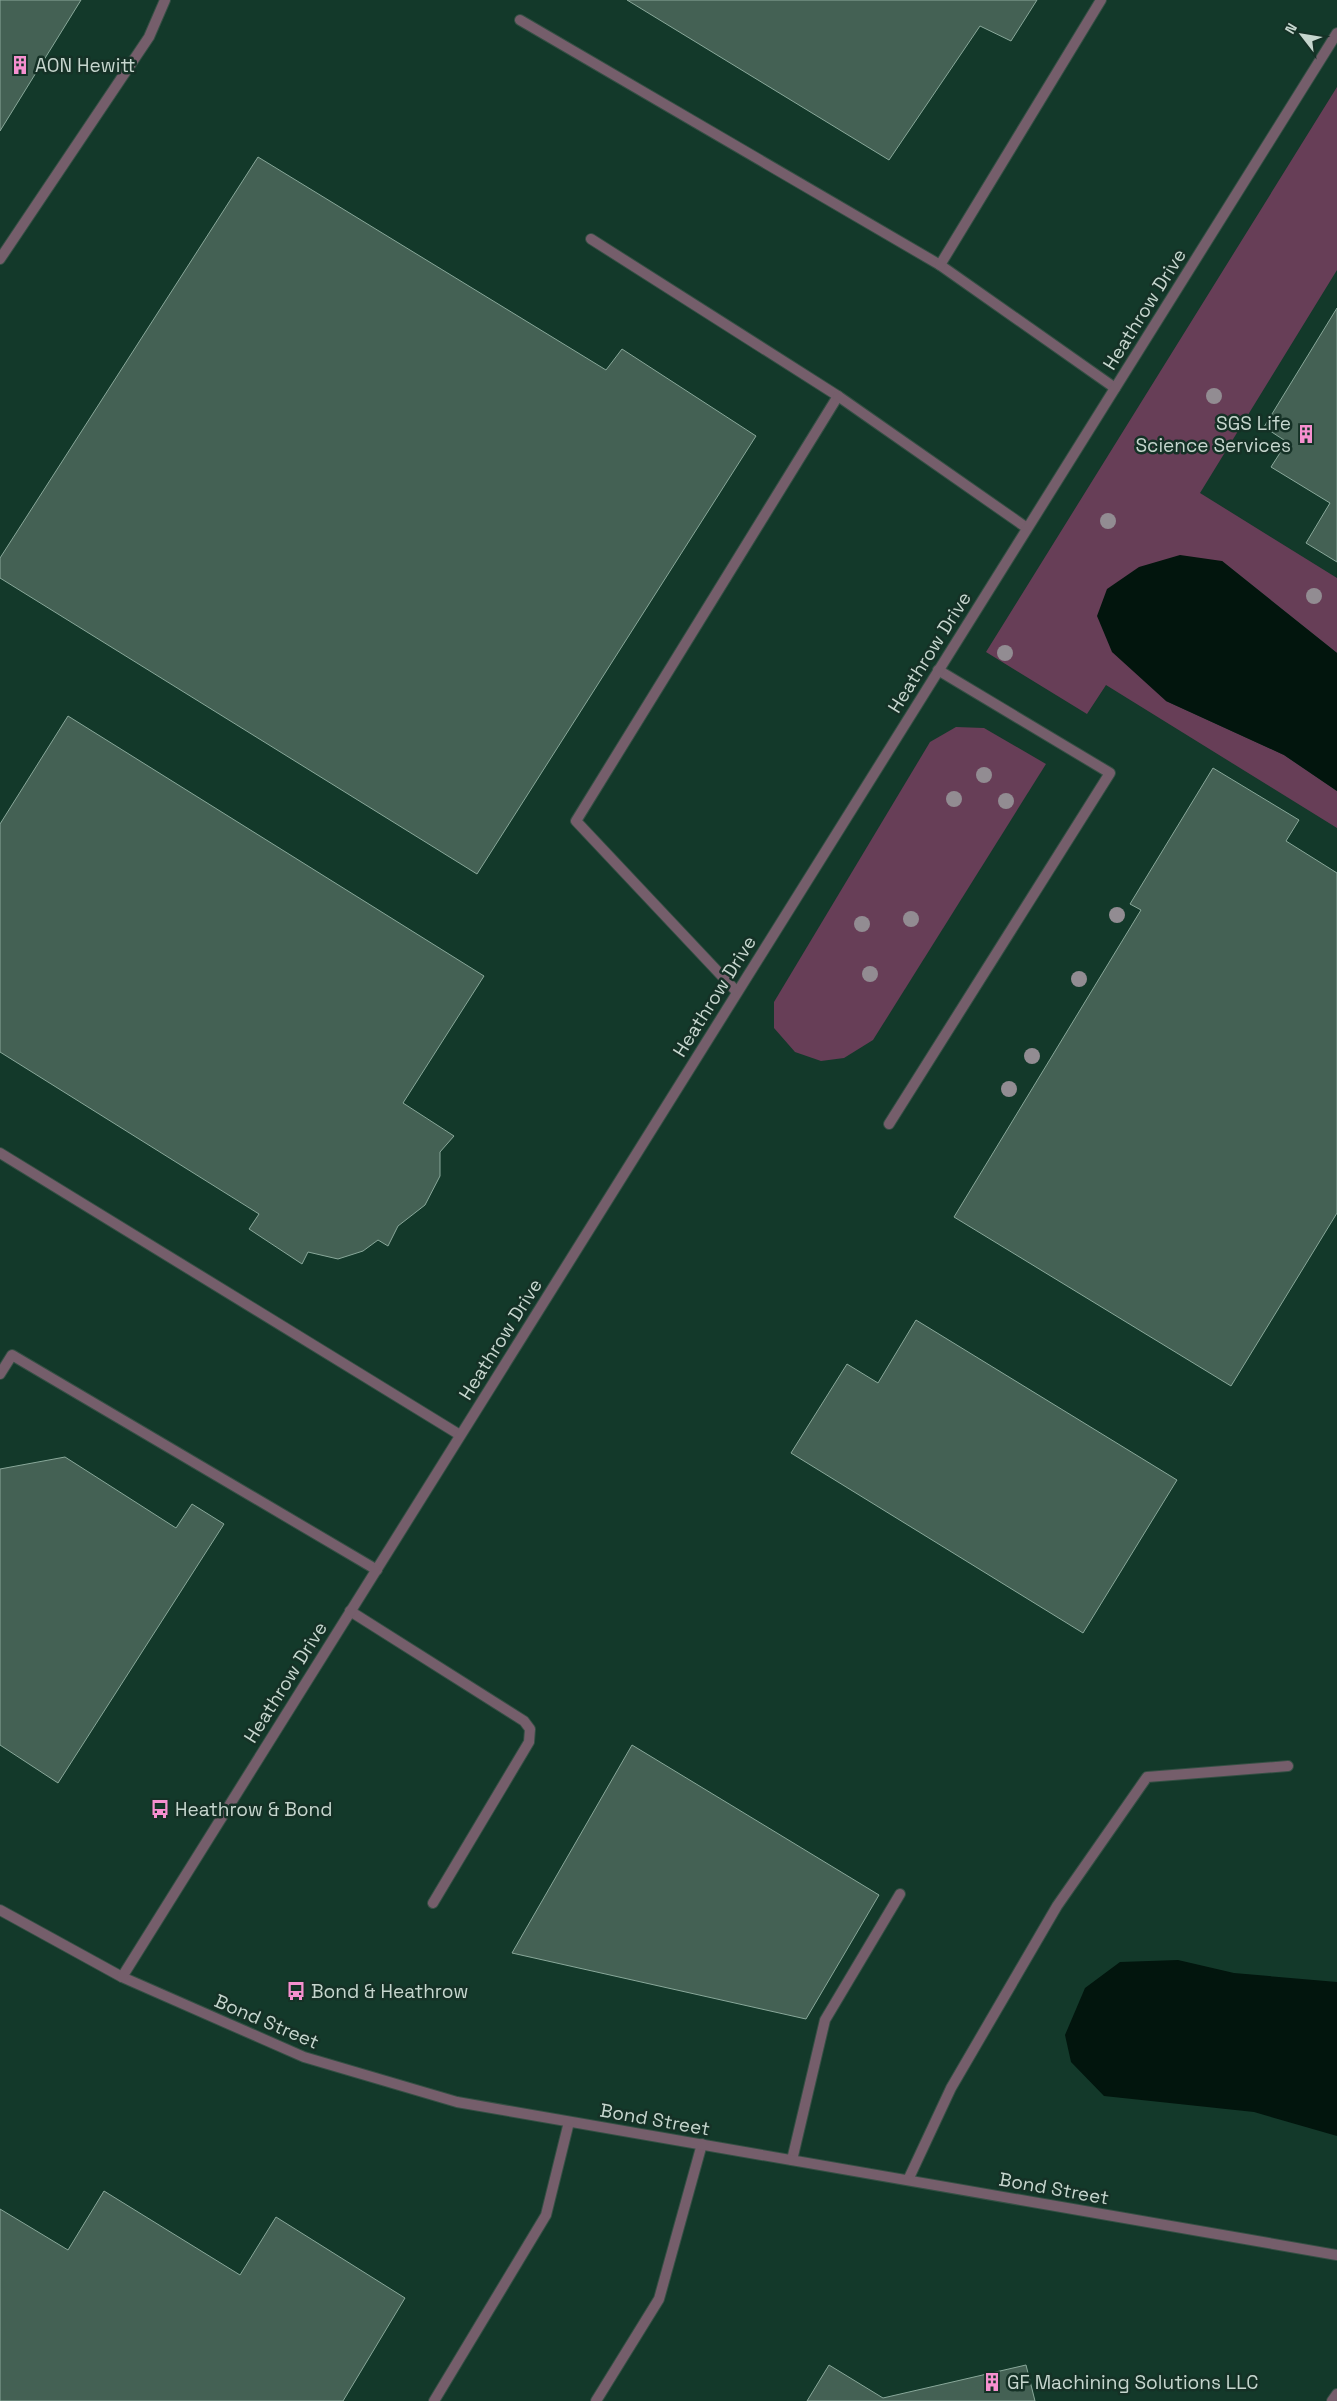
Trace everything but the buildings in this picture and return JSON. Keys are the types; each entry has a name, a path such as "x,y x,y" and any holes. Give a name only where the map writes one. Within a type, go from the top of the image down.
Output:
{"street":[{"path":"0,259 149,37 164,0"},
{"path":"940,265 1101,0"},
{"path":"520,20 940,265 1115,388"},
{"name":"Heathrow Drive","path":"122,1977 1337,33"},
{"path":"591,240 838,396 1027,528"},
{"path":"737,992 576,821 838,396"},
{"path":"889,1124 1110,773 938,670"},
{"path":"0,1153 460,1435"},
{"path":"0,1374 12,1355 377,1570"},
{"path":"350,1611 524,1721 530,1729 529,1742 434,1903"},
{"path":"908,2180 951,2088 1056,1906 1147,1777 1288,1766"},
{"path":"792,2160 825,2020 900,1894"},
{"name":"Bond Street","path":"0,1910 122,1977 304,2058 456,2102 1337,2255"},
{"path":"434,2401 546,2215 569,2122"},
{"path":"596,2401 659,2299 702,2144"},
{"path":"1332,2401 1337,2394"}],"shaded area":[{"path":"0,0 1337,0 1337,2401 0,2401"},
{"path":"1337,87 1337,270 1200,493 1337,578 1337,653 1222,561 1166,701 1284,755 1337,791 1337,828 1106,685 1087,714 986,652"},
{"path":"1180,555 1222,561 1337,653 1337,791 1284,755 1166,701 1112,652 1097,616 1107,589 1139,567"},
{"path":"956,727 984,728 1046,764 873,1040 844,1058 821,1061 795,1052 774,1028 774,1002 930,742"},
{"path":"1178,1960 1234,1973 1337,1982 1337,2136 1254,2112 1104,2096 1071,2062 1065,2035 1085,1988 1120,1962"}],"place":[{"name":"AON Hewitt","path":"20,65"},
{"name":"SGS Life Science Services","path":"1306,434"},
{"name":"Heathrow & Bond","path":"160,1809"},
{"name":"Bond & Heathrow","path":"296,1991"},
{"name":"GF Machining Solutions LLC","path":"992,2382"}]}
